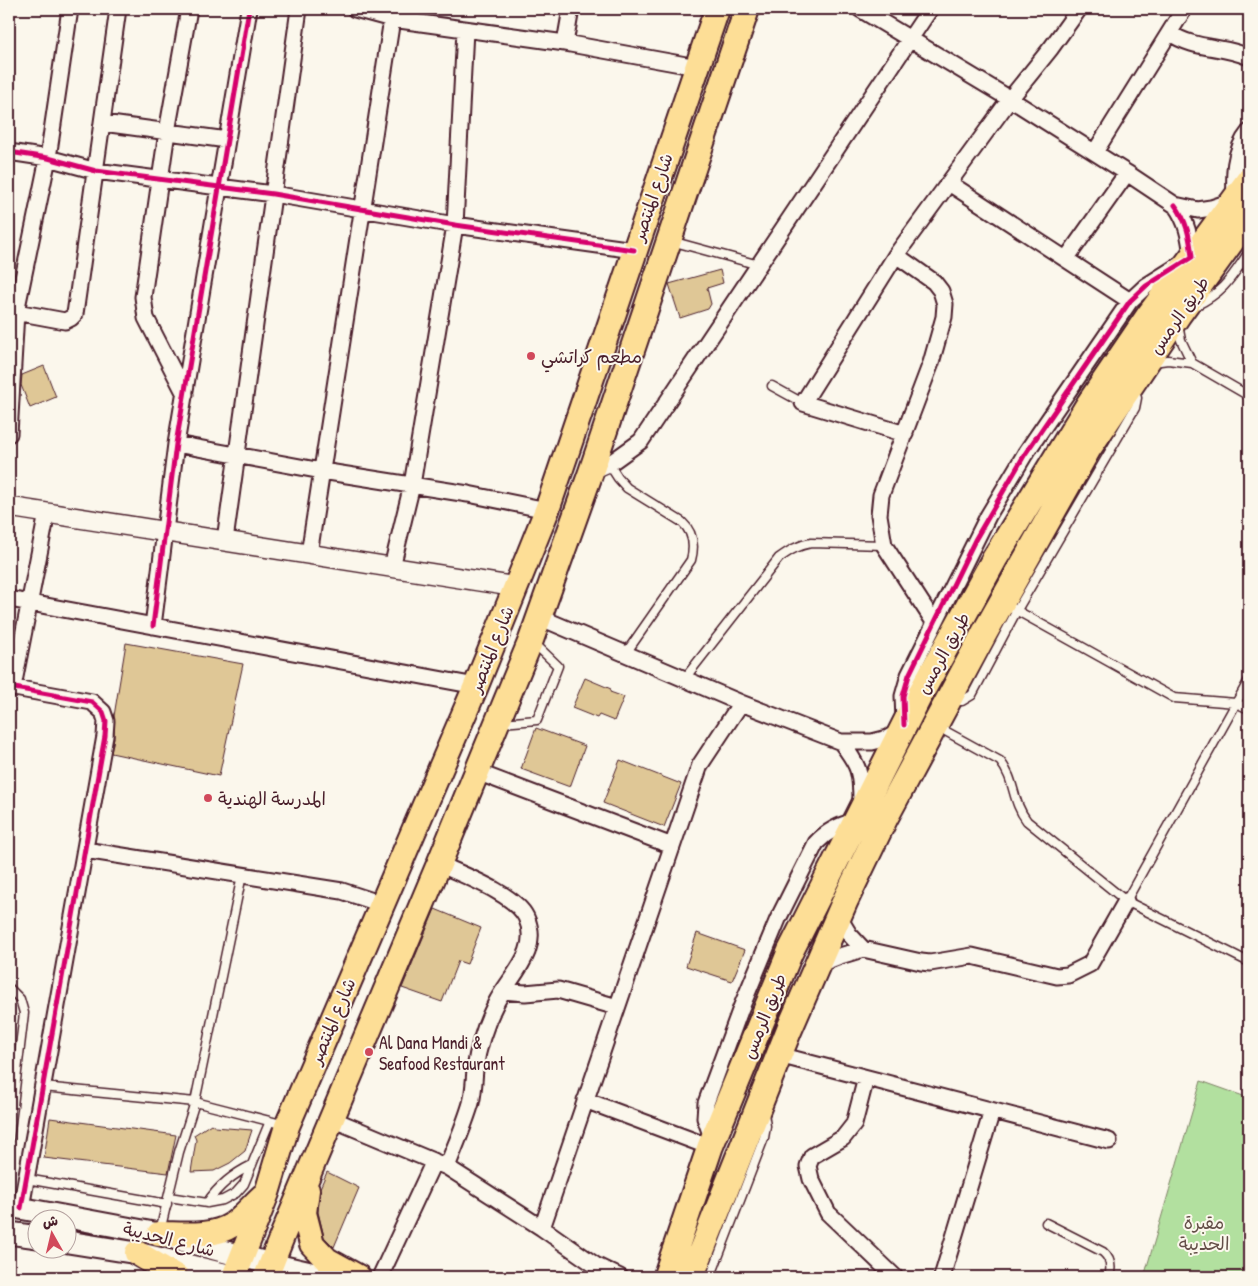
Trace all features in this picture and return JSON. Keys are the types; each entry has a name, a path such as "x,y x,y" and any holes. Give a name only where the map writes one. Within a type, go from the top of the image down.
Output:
{"highway":[{"name":"طريق الرمس","path":"691,1277 816,965 885,818 948,700 1009,606 1088,449 1178,315 1242,208 1249,180"},
{"name":"طريق الرمس","path":"666,1277 711,1143 790,952 858,815 954,632 995,558 1089,404 1192,257 1242,208"}],"main road":[{"name":"شارع المنتصر","path":"237,1272 267,1193 278,1124 382,904 476,686 547,510 717,9"},
{"name":"شارع المنتصر","path":"269,1271 440,864 600,468 669,241 748,9"},
{"path":"309,1174 304,1213 312,1244 327,1260 358,1277"},
{"path":"159,1234 204,1234 220,1230 232,1225 267,1193"},
{"name":"شارع الحديبة","path":"15,1207 159,1234 237,1272"},
{"path":"9,1233 28,1236"},
{"name":"شارع الحديبة","path":"78,1244 237,1272 269,1271 328,1277"},
{"path":"136,1253 177,1277"}],"street":[{"path":"9,434 16,312 14,295 48,158 70,9"},
{"path":"16,312 65,320 71,318 74,314 118,9"},
{"path":"184,394 146,318 143,309 143,298 167,132 189,9"},
{"path":"153,626 176,444 249,9"},
{"path":"225,540 299,9"},
{"path":"358,9 392,19 565,43 697,67"},
{"path":"565,43 571,9"},
{"path":"860,9 1010,99 1127,172 1175,205 1186,209 1242,208 1236,158 1242,142 1249,132"},
{"path":"600,468 641,441 930,9"},
{"path":"905,434 803,403 896,255 1010,99 1051,48 1079,9"},
{"path":"1095,152 1184,9"},
{"path":"309,554 392,19"},
{"path":"392,567 412,484 455,226 466,30"},
{"path":"1170,33 1181,41 1230,49 1249,57"},
{"path":"103,123 227,140"},
{"path":"9,152 48,158 96,171 273,194 455,226 634,250"},
{"path":"1066,258 1127,172"},
{"path":"949,183 1130,301"},
{"path":"539,616 741,703 841,742 872,742 888,738 903,728 903,706 906,685 913,665 975,540 1006,484 1130,301 1146,286 1192,257 1190,236 1182,214 1175,205"},
{"path":"896,255 934,282 941,291 945,304 944,317 931,363 881,495 879,508 884,545 934,622"},
{"path":"176,444 322,471 412,484 547,510"},
{"path":"9,507 516,586"},
{"path":"15,1207 27,1179 105,736 106,721 103,712 92,702 11,687 47,513"},
{"path":"9,599 476,686"},
{"path":"542,1228 700,765 741,703"},
{"path":"841,742 856,762 861,781 858,815"},
{"path":"477,772 672,846"},
{"path":"85,850 342,891 382,904"},
{"path":"380,1277 470,1103 478,1054 486,1027 496,1002 527,956 529,929 526,917 516,906 501,893 440,864"},
{"path":"816,965 863,949 930,963 972,956 1057,976 1068,975 1090,964 1126,901"},
{"path":"838,916 849,934 863,949"},
{"path":"503,991 525,993 558,990 617,1007"},
{"path":"779,1055 1109,1141"},
{"path":"866,1078 854,1124 843,1138 812,1156 808,1166 810,1179 828,1213 895,1277"},
{"path":"585,1100 711,1143"},
{"path":"942,1277 992,1111"},
{"path":"332,1119 440,1164 542,1228 595,1265 620,1277"}],"lane":[{"path":"669,241 759,265"},
{"path":"1192,363 1181,340 1178,315 1211,298 1226,285 1249,252"},
{"path":"1145,364 1168,360 1192,363 1249,396"},
{"path":"772,386 803,403"},
{"path":"600,468 618,478 628,488 682,522 688,528 694,549 691,560 626,653"},
{"path":"685,678 779,558 791,550 811,543 884,545"},
{"path":"1009,606 1174,698 1236,703 1249,709"},
{"path":"497,723 537,720 558,666 531,640"},
{"path":"1126,901 1249,680"},
{"path":"935,725 1000,760 1007,770 1019,810 1027,821 1126,901 1249,962"},
{"path":"159,1234 195,1102 242,875"},
{"path":"9,988 20,999 24,1013 9,1139"},
{"path":"27,1179 168,1200 207,1203 222,1200 236,1193 244,1184 252,1164 278,1124 195,1102 43,1087"},
{"path":"708,1277 712,1273 764,1138 765,1118 759,1104"},
{"path":"207,1203 231,1176 252,1164"},
{"path":"1046,1223 1103,1252 1110,1264 1109,1277"}],"green space":[{"name":"مقبرة الحديبة","path":"1201,1081 1249,1098 1249,1277 1144,1277"}],"building":[{"path":"720,270 723,283 707,288 711,304 708,309 680,318 669,284"},
{"path":"44,366 56,397 30,408 21,385 22,375"},
{"path":"126,643 243,664 219,776 111,753 114,737 114,716"},
{"path":"585,678 611,689 610,692 624,697 614,721 599,715 597,718 572,708"},
{"path":"536,728 585,746 570,787 521,769"},
{"path":"620,760 681,784 664,827 603,803"},
{"path":"435,909 481,928 467,964 458,961 442,1002 402,988"},
{"path":"697,933 745,950 732,981 686,966"},
{"path":"50,1118 176,1135 168,1173 44,1158"},
{"path":"211,1124 215,1127 252,1130 245,1151 230,1163 214,1171 191,1172 196,1140 194,1135"},
{"path":"327,1172 359,1188 334,1247 324,1237 318,1212 320,1188"}],"cycle path":[{"path":"153,626 176,444 249,9"},
{"path":"9,152 48,158 96,171 273,194 455,225 634,250"},
{"path":"904,725 903,696 909,675 975,540 1025,454 1130,301 1146,286 1192,257 1187,230 1175,205"},
{"path":"9,687 92,702 103,712 106,721 105,736 21,1208"}],"place":[{"name":"مطعم كراتشي","path":"531,356"},
{"name":"المدرسة الهندية","path":"208,798"},
{"name":"Al Dana Mandi & Seafood Restaurant","path":"369,1052"}]}
